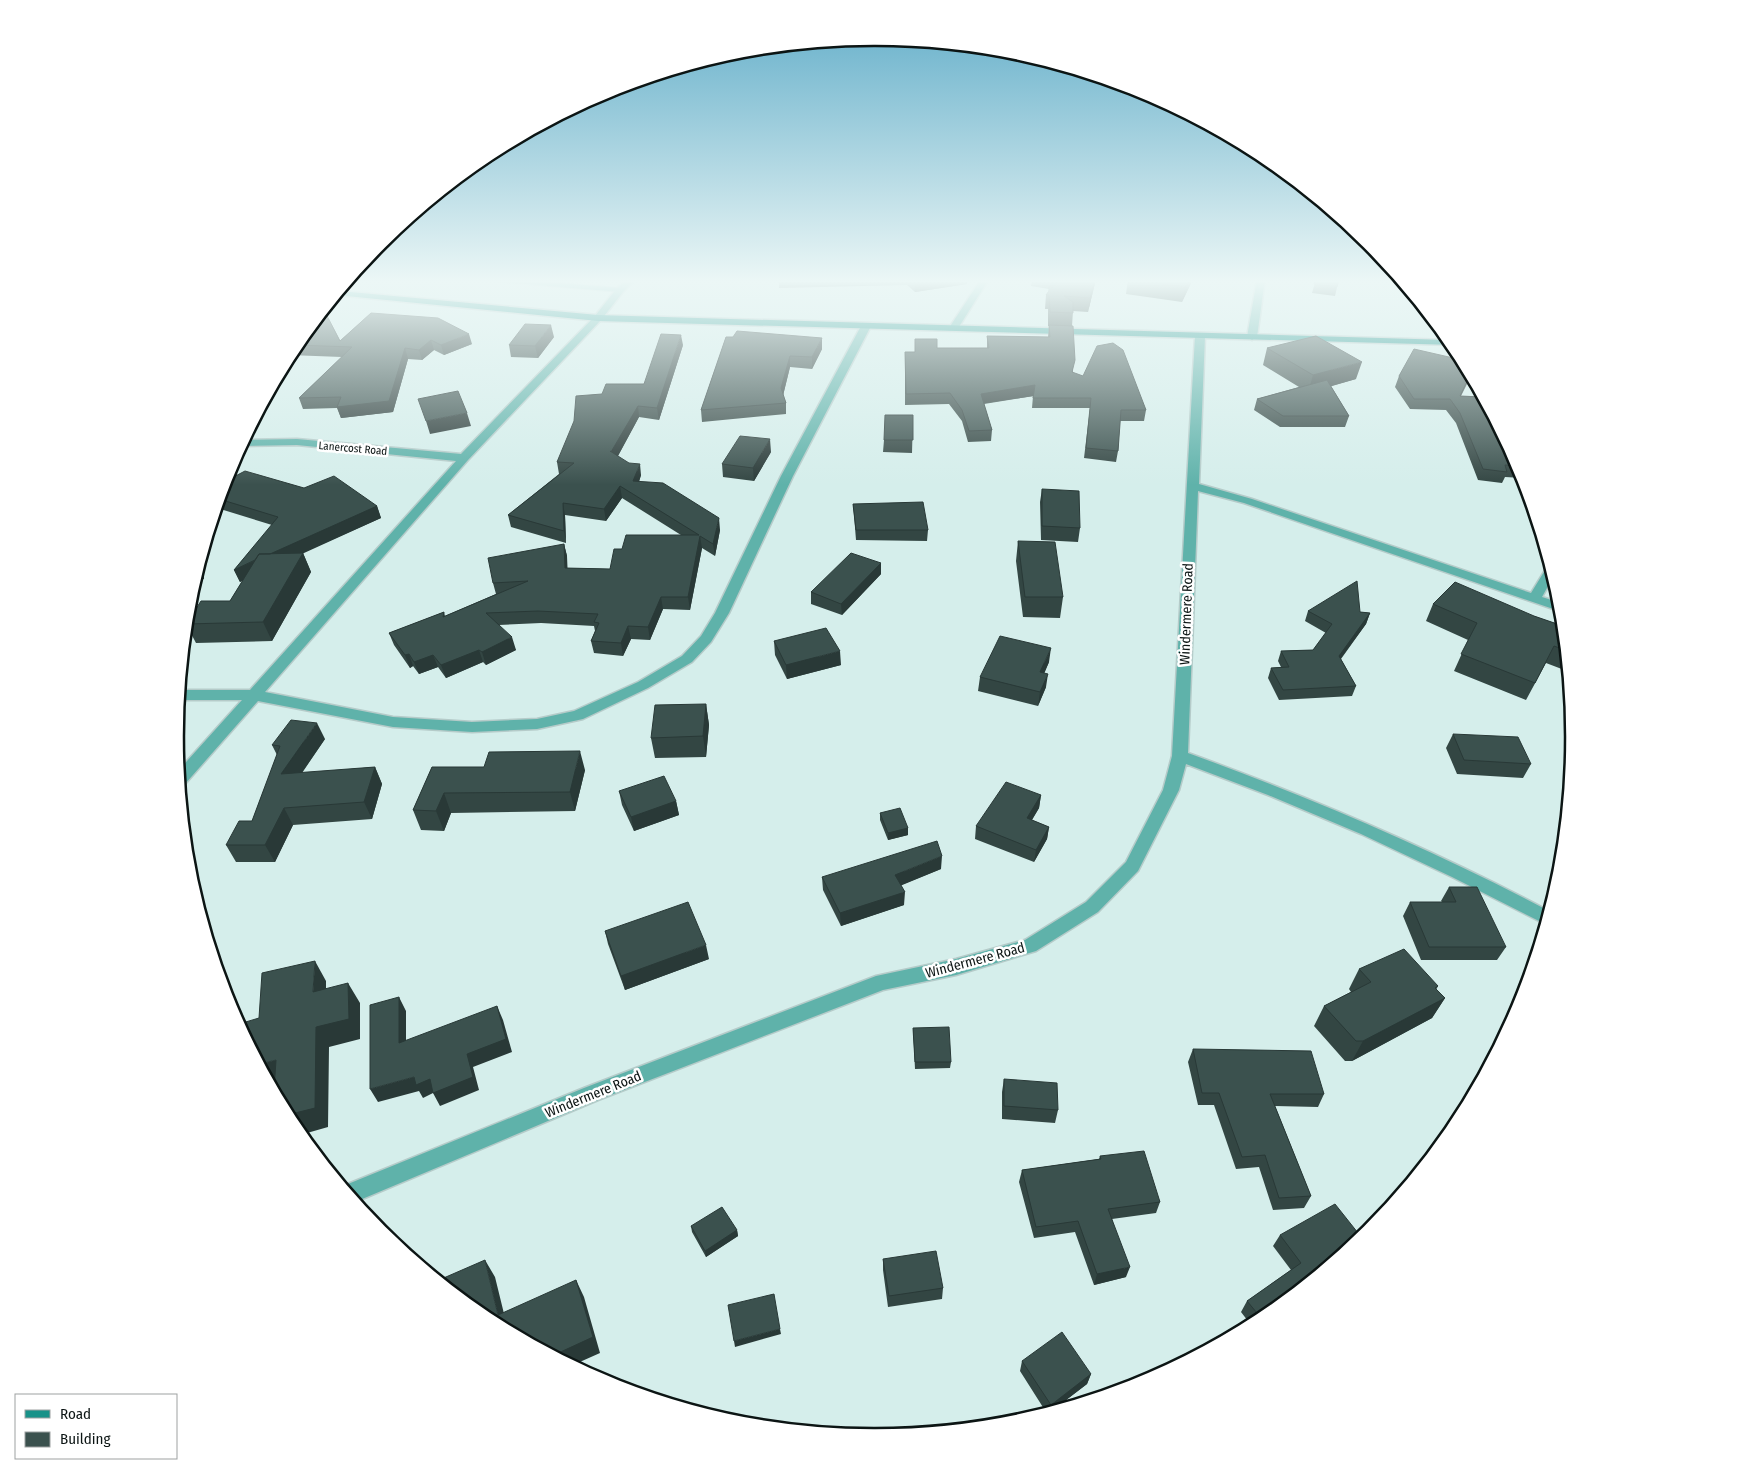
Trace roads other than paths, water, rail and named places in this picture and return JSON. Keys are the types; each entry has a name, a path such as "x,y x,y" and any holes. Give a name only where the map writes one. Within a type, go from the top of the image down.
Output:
{"street":[{"path":"185,773 464,458 569,348"},
{"path":"185,695 254,695 403,723 472,727 537,724 578,715 620,697 687,659 706,639 722,613 787,476 855,348"},
{"name":"Windermere Road","path":"355,1192 591,1094 882,982 956,967 1030,946 1092,908 1132,866 1171,790 1180,756 1199,348"},
{"name":"Lanercost Road","path":"250,443 298,442 464,458"},
{"path":"1193,486 1248,501 1552,605"},
{"path":"1534,598 1546,578"},
{"path":"1180,756 1283,794 1485,884 1542,915"}]}
